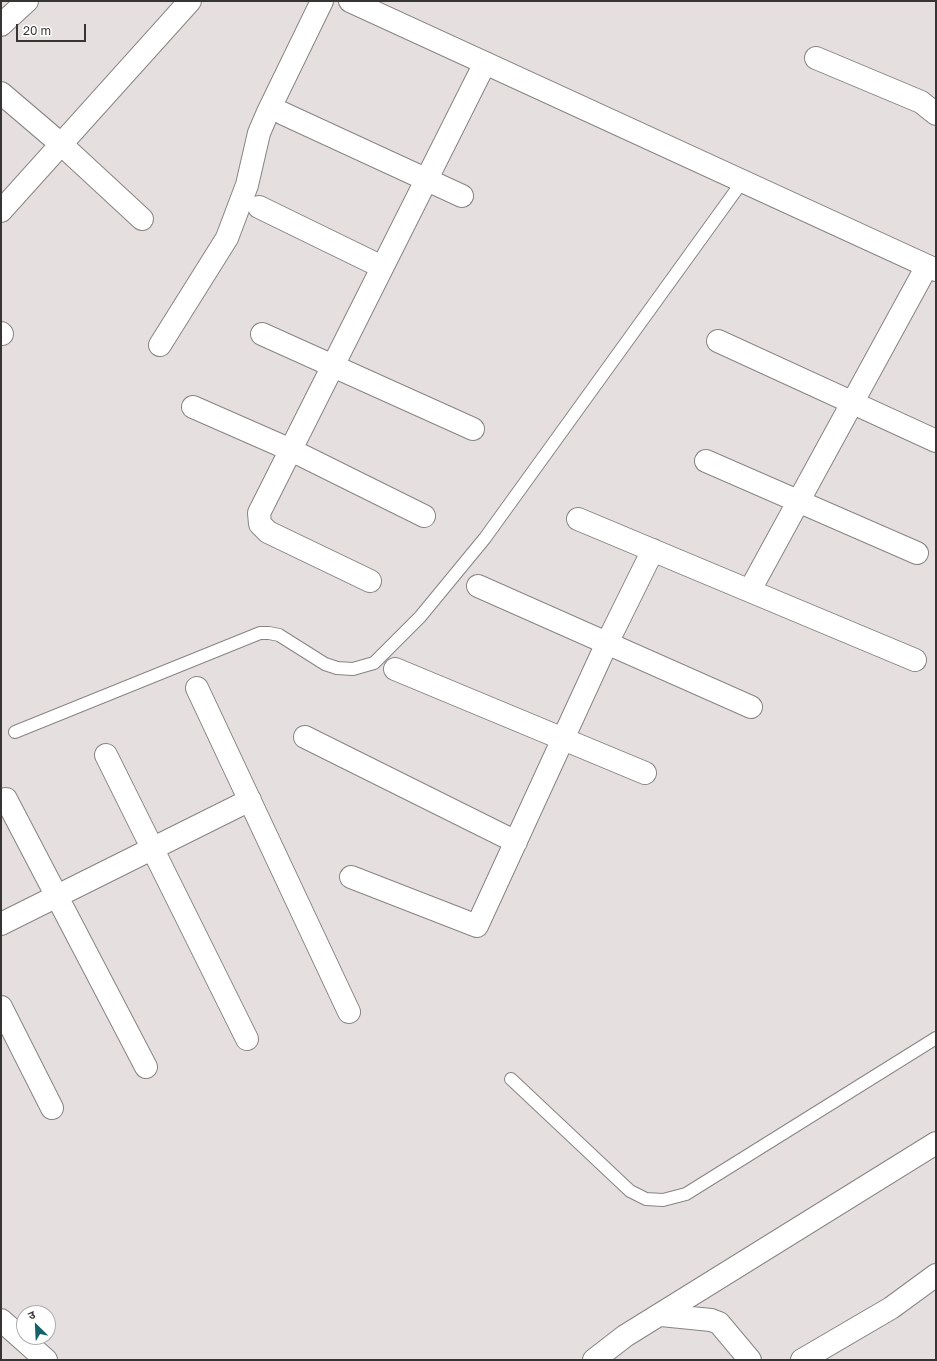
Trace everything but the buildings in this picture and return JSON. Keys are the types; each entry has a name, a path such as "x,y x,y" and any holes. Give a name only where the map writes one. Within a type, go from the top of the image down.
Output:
{"street":[{"path":"1,25 27,1"},
{"path":"1,210 62,145 190,1"},
{"path":"160,345 227,238 247,185 259,133 270,106 322,1"},
{"path":"350,1 932,268 853,403 750,590"},
{"path":"816,58 921,102 936,114"},
{"path":"370,581 268,532 260,524 259,513 485,63"},
{"path":"1,93 62,145 142,220"},
{"path":"282,113 462,196"},
{"path":"259,207 382,267"},
{"path":"262,334 473,429"},
{"path":"718,341 936,441"},
{"path":"193,407 291,450 424,516"},
{"path":"706,461 916,553"},
{"path":"578,519 915,660"},
{"path":"351,877 477,926 607,643 653,550"},
{"path":"478,586 751,707"},
{"path":"395,668 645,773"},
{"path":"197,688 349,1012"},
{"path":"305,737 516,842"},
{"path":"106,755 247,1039"},
{"path":"6,799 146,1068"},
{"path":"1,924 250,800"},
{"path":"1,1007 52,1108"},
{"path":"594,1360 625,1336 936,1143"},
{"path":"802,1360 891,1308 936,1275"},
{"path":"661,1315 711,1320 719,1323 750,1360"},
{"path":"1,1320 46,1360"}],"lane":[{"path":"15,732 260,633 278,635 326,664 337,668 353,669 374,663 420,617 485,538 742,182"},
{"path":"511,1080 630,1191 646,1199 663,1200 686,1194 936,1038"}]}
